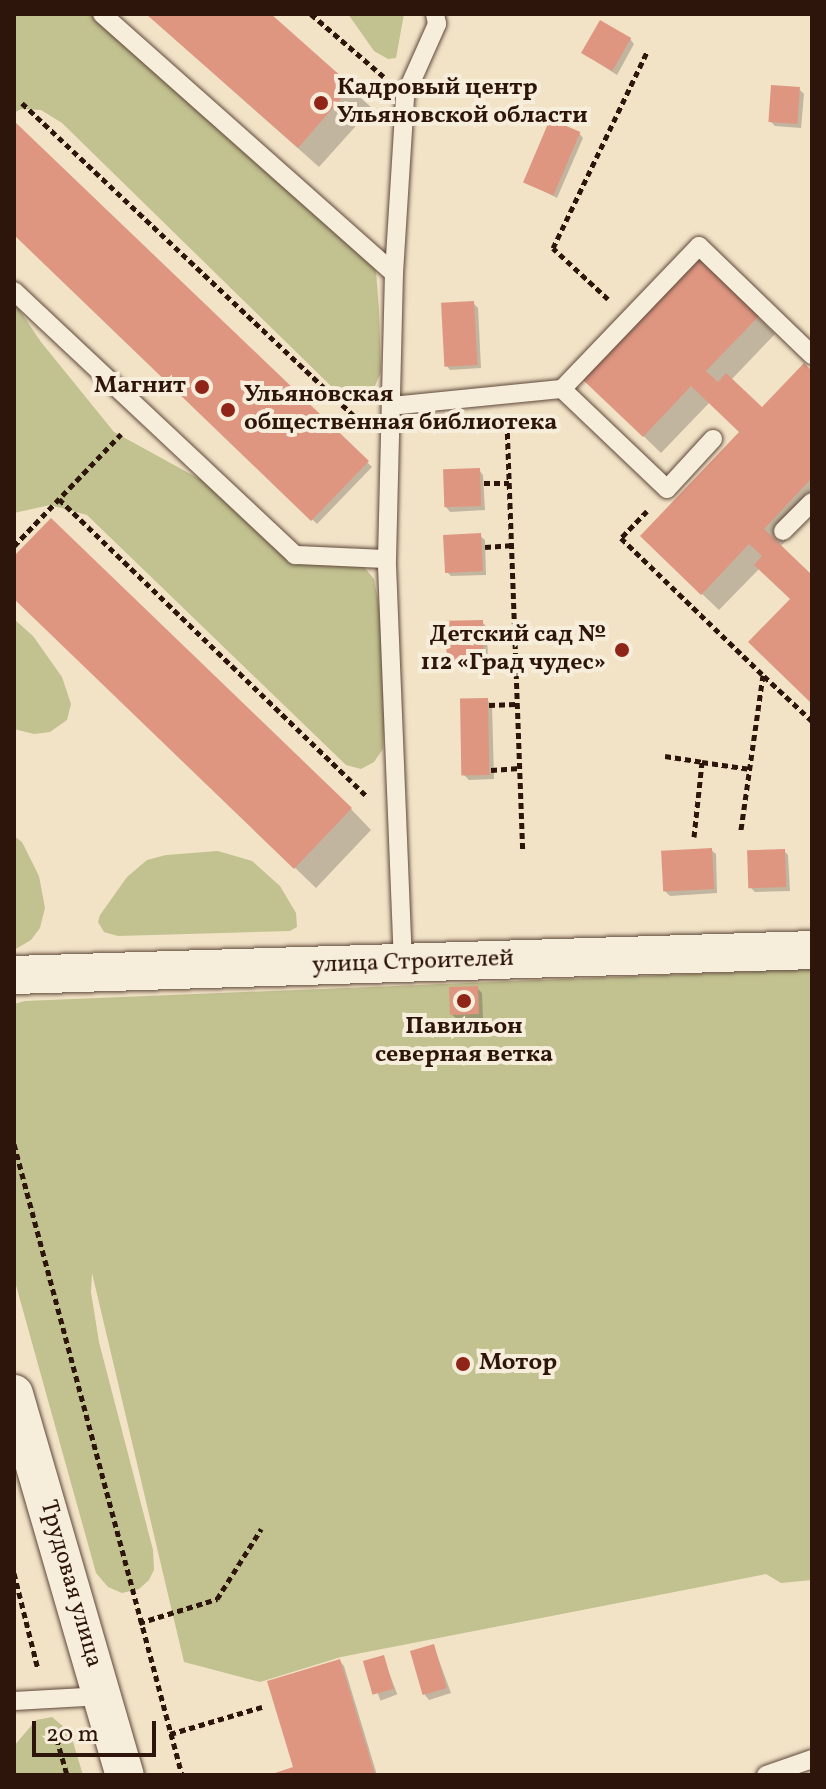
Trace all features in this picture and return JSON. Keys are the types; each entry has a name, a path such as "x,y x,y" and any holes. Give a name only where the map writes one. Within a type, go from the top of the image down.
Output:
{"street":[{"name":"улица Строителей","path":"14,975 812,950"},
{"name":"Трудовая улица","path":"14,1394 125,1775"}],"lane":[{"path":"102,14 394,273"},
{"path":"403,964 387,559 394,273 405,96 437,24 435,14"},
{"path":"391,406 562,389 699,246 812,355"},
{"path":"14,291 295,555 387,559"},
{"path":"562,389 667,489 713,439"},
{"path":"783,531 812,502"},
{"path":"14,1701 103,1696"},
{"path":"766,1775 812,1759"}],"path":[{"path":"311,14 405,96"},
{"path":"629,319 553,248 647,52"},
{"path":"22,103 389,450"},
{"path":"506,394 523,850"},
{"path":"14,546 142,412"},
{"path":"484,483 509,483"},
{"path":"667,489 621,538 812,721"},
{"path":"59,499 398,826"},
{"path":"485,547 511,545"},
{"path":"486,637 515,636"},
{"path":"741,830 763,675"},
{"path":"489,705 517,704"},
{"path":"665,756 750,769"},
{"path":"694,837 702,762"},
{"path":"491,770 520,768"},
{"path":"14,1144 139,1623 182,1775"},
{"path":"139,1623 217,1599 261,1529"},
{"path":"14,1573 67,1775"},
{"path":"170,1734 262,1707"}],"shaded area":[{"path":"14,14 90,14 363,252 376,271 379,310 381,372 372,393 362,399 349,400 333,388 62,123 41,110 21,109 14,113"},
{"path":"348,14 404,14 396,58 388,59 374,51"},
{"path":"14,302 41,342 114,432 205,482 272,546 364,567 374,579 381,616 384,725 383,749 374,762 361,769 346,765 87,515 50,505 14,513"},
{"path":"14,619 33,636 62,677 71,704 67,720 50,732 34,734 14,729"},
{"path":"14,836 22,842 39,876 45,908 40,928 31,940 14,950"},
{"path":"218,851 252,861 280,886 296,913 297,927 290,931 118,936 104,932 98,922 100,915 127,877 147,860 166,855"},
{"name":"Мотор","path":"812,969 812,1580 781,1583 766,1574 341,1657 260,1682 184,1662 92,1273 91,1292 99,1342 153,1550 154,1570 139,1589 122,1593 108,1587 96,1573 14,1278 14,1004 25,1001"},
{"path":"52,1717 70,1732 83,1775 14,1775 14,1746 36,1720"}],"building":[{"path":"146,14 271,14 352,86 298,148"},
{"path":"600,20 631,38 612,71 581,53"},
{"path":"771,85 800,87 797,124 768,122"},
{"path":"550,119 580,132 553,195 523,183"},
{"path":"14,121 369,461 311,521 14,235"},
{"path":"698,257 759,316 706,371 718,382 726,373 762,407 804,363 812,371 812,478 764,529 812,575 810,702 748,642 790,599 754,565 762,556 749,544 701,595 640,536 739,432 691,386 643,437 582,379"},
{"path":"474,301 477,365 444,367 441,303"},
{"path":"480,468 481,506 444,507 443,469"},
{"path":"51,518 352,808 294,869 14,599 14,556"},
{"path":"481,533 483,571 445,573 443,535"},
{"path":"483,620 484,659 447,660 446,621"},
{"path":"460,698 488,698 489,775 461,775"},
{"path":"712,848 714,889 663,892 661,851"},
{"path":"785,849 786,887 748,888 747,850"},
{"name":"Павильон северная ветка","path":"478,986 479,1014 450,1015 449,987"},
{"path":"434,1644 447,1688 423,1695 410,1651"},
{"path":"384,1655 394,1689 372,1695 363,1661"},
{"path":"340,1659 375,1775 269,1775 293,1767 267,1681"}],"place":[{"name":"Кадровый центр Ульяновской области","path":"321,103"},
{"name":"Магнит","path":"202,387"},
{"name":"Ульяновская общественная библиотека","path":"228,410"},
{"name":"Детский сад № 112 «Град чудес»","path":"622,650"},
{"name":"Павильон северная ветка","path":"464,1001"},
{"name":"Мотор","path":"463,1364"}]}
